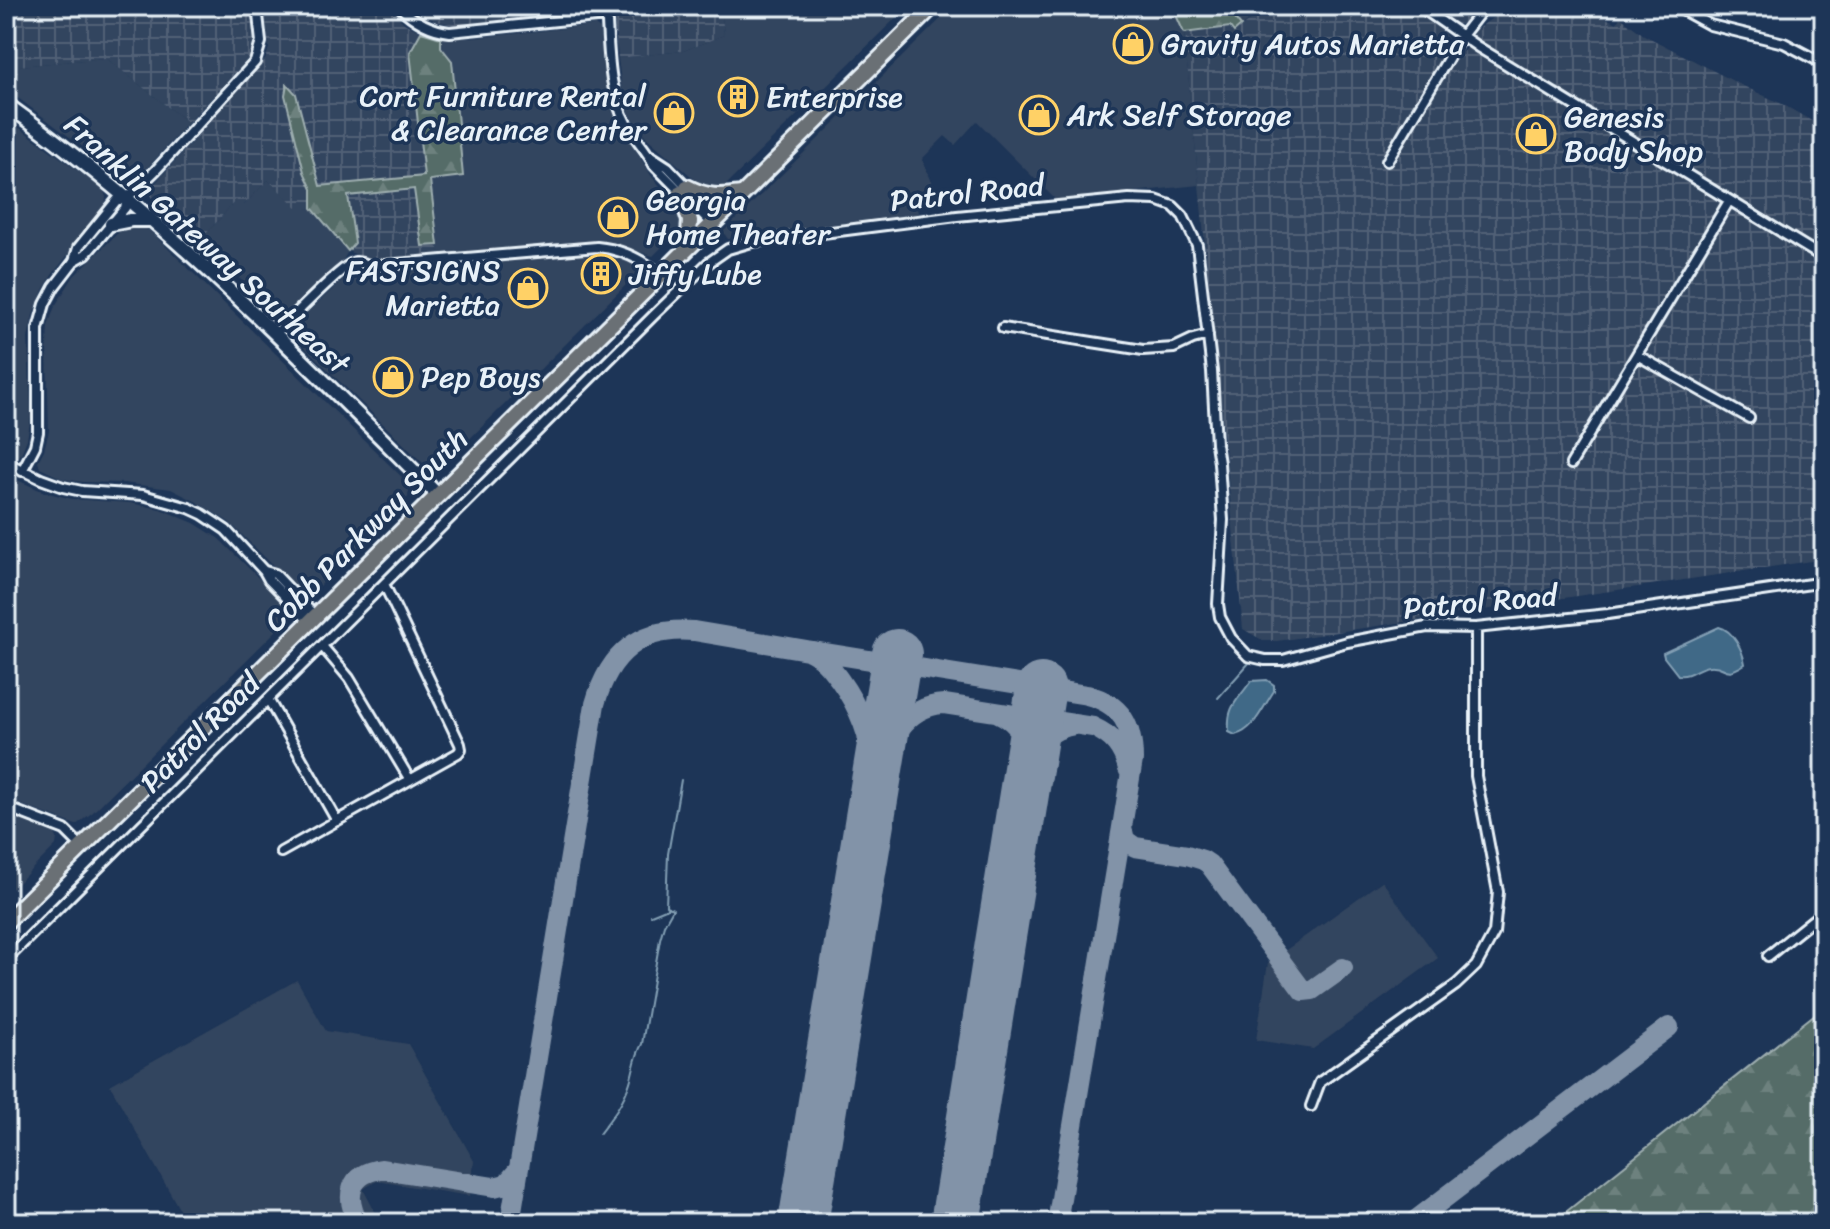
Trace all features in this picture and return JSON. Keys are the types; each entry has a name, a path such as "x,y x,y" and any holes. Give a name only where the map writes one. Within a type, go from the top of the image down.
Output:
{"main road":[{"name":"Cobb Parkway South","path":"6,922 933,6"},
{"path":"688,247 690,221 684,190 713,196 742,194"}],"street":[{"path":"22,471 35,446 38,432 38,329 54,287 74,261 78,248 117,200 127,198 155,171 255,62 261,42 257,6"},
{"path":"399,6 419,23 450,32 606,11 612,81 618,106 649,155 668,167 684,190 714,221"},
{"path":"1419,6 1461,37 1824,258"},
{"path":"1387,161 1461,37 1485,6"},
{"path":"1675,6 1710,25 1784,43 1824,64"},
{"name":"Franklin Gateway Southeast","path":"6,104 80,158 127,198 275,334 438,495"},
{"path":"74,261 86,254 125,208 127,198"},
{"name":"Patrol Road","path":"6,960 665,304 708,263 740,245 957,216 1129,199 1156,200 1173,206 1183,216 1197,245 1208,335 1223,520 1218,604 1220,617 1231,638 1248,656 1283,660 1347,642 1427,627 1476,628 1608,614 1824,582"},
{"path":"1571,464 1729,201"},
{"path":"111,224 151,220"},
{"path":"275,334 350,263 355,262 373,266 597,247 646,262 661,275"},
{"path":"1003,328 1143,350 1174,348 1208,335"},
{"path":"1637,355 1749,418"},
{"path":"6,462 63,487 143,495 189,508 226,530 264,571 275,574 312,619"},
{"path":"281,852 461,749 384,584"},
{"path":"1311,1106 1320,1082 1456,985 1476,966 1494,933 1498,892 1476,776 1476,628"},
{"path":"322,646 349,678 410,780"},
{"path":"268,699 337,821"},
{"path":"6,807 65,830 82,847"},
{"path":"1768,956 1824,911"},
{"path":"6,1218 9,1223"}],"shaded area":[{"path":"6,6 251,6 255,47 251,56 188,123 106,58 19,66 14,95 6,88"},
{"path":"264,6 389,6 404,23 421,32 410,52 425,176 320,186 296,94 285,95 304,172 312,189 312,208 300,210 268,180 243,206 236,200 200,241 151,197 151,188 265,60 269,48"},
{"path":"410,6 721,6 724,35 683,51 618,58 613,8 454,25 436,21"},
{"path":"721,6 908,6 724,187 715,190 706,189 647,138 635,123 623,100 618,58 683,51 724,35"},
{"path":"954,6 1172,6 1184,33 1199,185 1056,200 977,121 955,145 945,136 922,159 932,182 922,194 917,216 728,239 723,232"},
{"path":"1230,6 1270,6 1241,26 1231,14"},
{"path":"1270,6 1409,6 1442,31 1448,45 1461,52 1466,50 1474,31 1510,6 1579,6 1617,23 1620,17 1644,35 1824,128 1824,559 1277,641 1264,641 1243,629 1184,33 1230,27 1234,32"},
{"path":"1432,6 1478,6 1464,23 1457,24"},
{"path":"595,25 600,29 611,109 652,177 681,209 684,218 682,227 653,256 611,243 596,242 440,257 430,180 463,176 452,61 441,47 441,38 472,38"},
{"path":"106,58 188,123 135,181 128,181 14,95 19,66"},
{"path":"6,118 103,189 106,197 105,208 52,275 33,315 28,338 31,417 27,439 21,454 16,457 6,454"},
{"path":"268,180 300,209 312,208 348,251 341,264 288,315 279,316 200,241 237,199 244,205"},
{"path":"415,188 422,246 438,245 440,257 378,262 348,251 355,243 348,196"},
{"path":"138,227 149,230 410,485 408,497 310,596 302,594 229,522 171,489 63,479 40,468 38,461 49,431 47,345 48,326 55,306 74,276 120,231"},
{"path":"604,253 638,266 640,271 445,463 432,468 426,466 292,335 292,327 352,271 378,274"},
{"path":"6,475 44,492 72,499 130,503 160,509 194,523 218,538 290,609 289,618 93,812 76,825 6,799"},
{"path":"1719,627 1729,632 1745,664 1729,671 1709,666 1687,675 1678,675 1663,653"},
{"path":"1267,680 1274,685 1274,691 1258,718 1242,733 1235,735 1229,732 1231,710 1237,699 1251,681"},
{"path":"6,813 54,832 57,838 56,845 6,895"},
{"path":"1382,881 1438,958 1313,1049 1256,1040 1268,963"},
{"path":"297,980 326,1031 408,1044 474,1161 470,1196 377,1181 363,1189 381,1223 187,1223 110,1085"}],"green space":[{"path":"1172,6 1230,6 1231,14 1241,26 1234,32 1230,27 1184,33"},
{"path":"421,32 441,38 441,47 452,61 463,176 430,180 438,245 422,246 414,189 348,196 355,243 348,251 312,208 312,189 304,172 285,95 287,84 296,94 320,186 424,176 410,52"},
{"path":"1820,1010 1824,1020 1824,1223 1552,1223"}],"waterway":[{"path":"1218,698 1249,663"},
{"path":"599,1134 624,1096 642,1044 660,939 673,909 666,906 668,854 681,780"},
{"path":"651,915 668,908"}],"taxiway":[{"path":"510,1223 595,704 601,686 618,658 630,647 658,633 694,631 807,650"},
{"path":"874,784 869,742 854,703 829,666 807,650 1087,695 1109,704 1128,727 1133,760 1057,1223"},
{"path":"877,778 893,740 908,719 930,706 944,704 1093,727 1116,744 1128,769"},
{"path":"998,713 1017,727 1027,748 1029,764"},
{"path":"1029,764 1046,738 1075,725"},
{"path":"1122,827 1125,840 1135,847 1187,855 1209,864 1303,991 1312,990 1343,968"},
{"path":"1412,1223 1669,1027"},
{"path":"359,1223 352,1204 352,1188 362,1175 371,1171 382,1169 494,1187 506,1184 519,1169"}],"runway":[{"path":"803,1223 897,654"},
{"path":"955,1223 1041,688"}],"place":[{"name":"Gravity Autos Marietta","path":"1133,44"},
{"name":"Enterprise","path":"738,97"},
{"name":"Cort Furniture Rental & Clearance Center","path":"674,113"},
{"name":"Ark Self Storage","path":"1039,115"},
{"name":"Genesis Body Shop","path":"1536,134"},
{"name":"Georgia Home Theater","path":"618,217"},
{"name":"Jiffy Lube","path":"601,274"},
{"name":"FASTSIGNS Marietta","path":"528,288"},
{"name":"Pep Boys","path":"393,377"}]}
